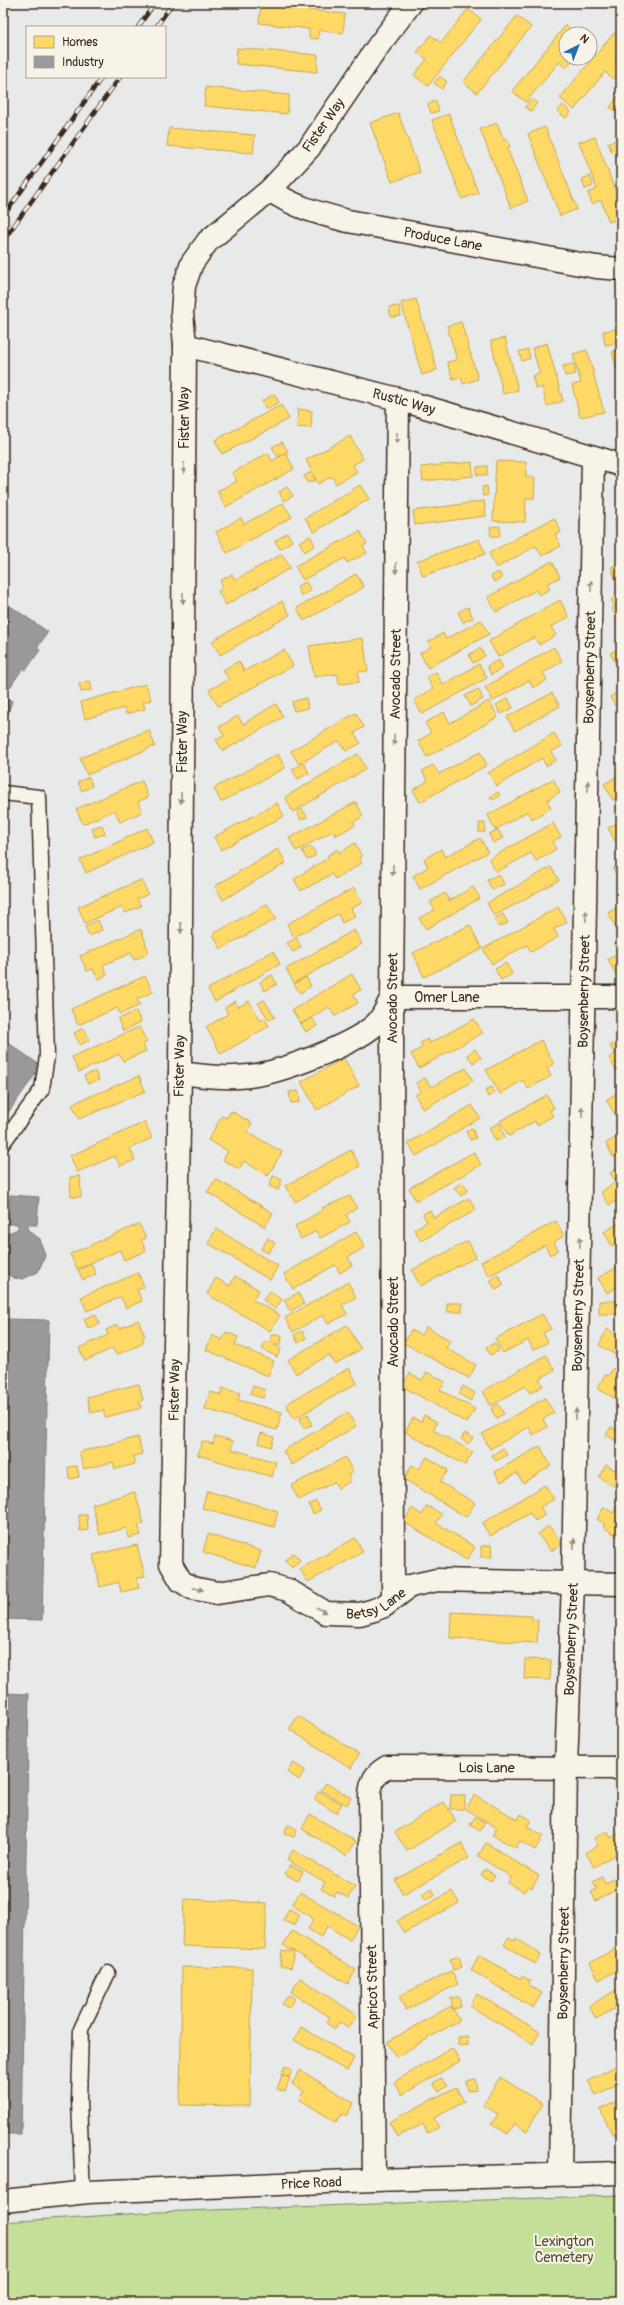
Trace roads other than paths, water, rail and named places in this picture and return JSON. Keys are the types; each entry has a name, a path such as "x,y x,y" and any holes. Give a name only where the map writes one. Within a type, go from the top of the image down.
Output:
{"street":[{"name":"Fister Way","path":"171,1564 180,1073 185,345 182,312 184,286 192,263 208,241 270,190 309,148 379,45 411,3"},
{"name":"Produce Lane","path":"270,190 279,197 316,213 596,266 621,269"},
{"name":"Rustic Way","path":"185,345 398,398 621,465"},
{"name":"Avocado Street","path":"393,1598 392,996 398,398"},
{"name":"Boysenberry Street","path":"560,2174 566,1766 573,1583 593,457"},
{"path":"180,1073 215,1078 250,1076 282,1069 314,1057 366,1032 376,1024 392,996"},
{"name":"Omer Lane","path":"392,996 621,997"},
{"name":"Betsy Lane","path":"171,1564 181,1580 192,1588 217,1593 268,1585 288,1590 326,1613 367,1612 384,1606 410,1586 437,1580 621,1584"},
{"name":"Lois Lane","path":"370,1795 370,1786 376,1774 387,1767 566,1766 621,1768"},
{"name":"Apricot Street","path":"370,1795 374,2180"},
{"name":"Price Road","path":"3,2201 83,2193 374,2180 621,2173"}],"lane":[{"path":"3,793 39,798 47,1056 42,1089 3,1143"},
{"path":"83,2193 79,2101 81,2029 108,1973"}],"railway":[{"path":"139,26 155,3"},
{"path":"157,26 173,3"},
{"path":"3,217 101,78"},
{"path":"3,241 119,78"}],"park label":[{"name":"Lexington Cemetery","path":"564,2250"}]}
